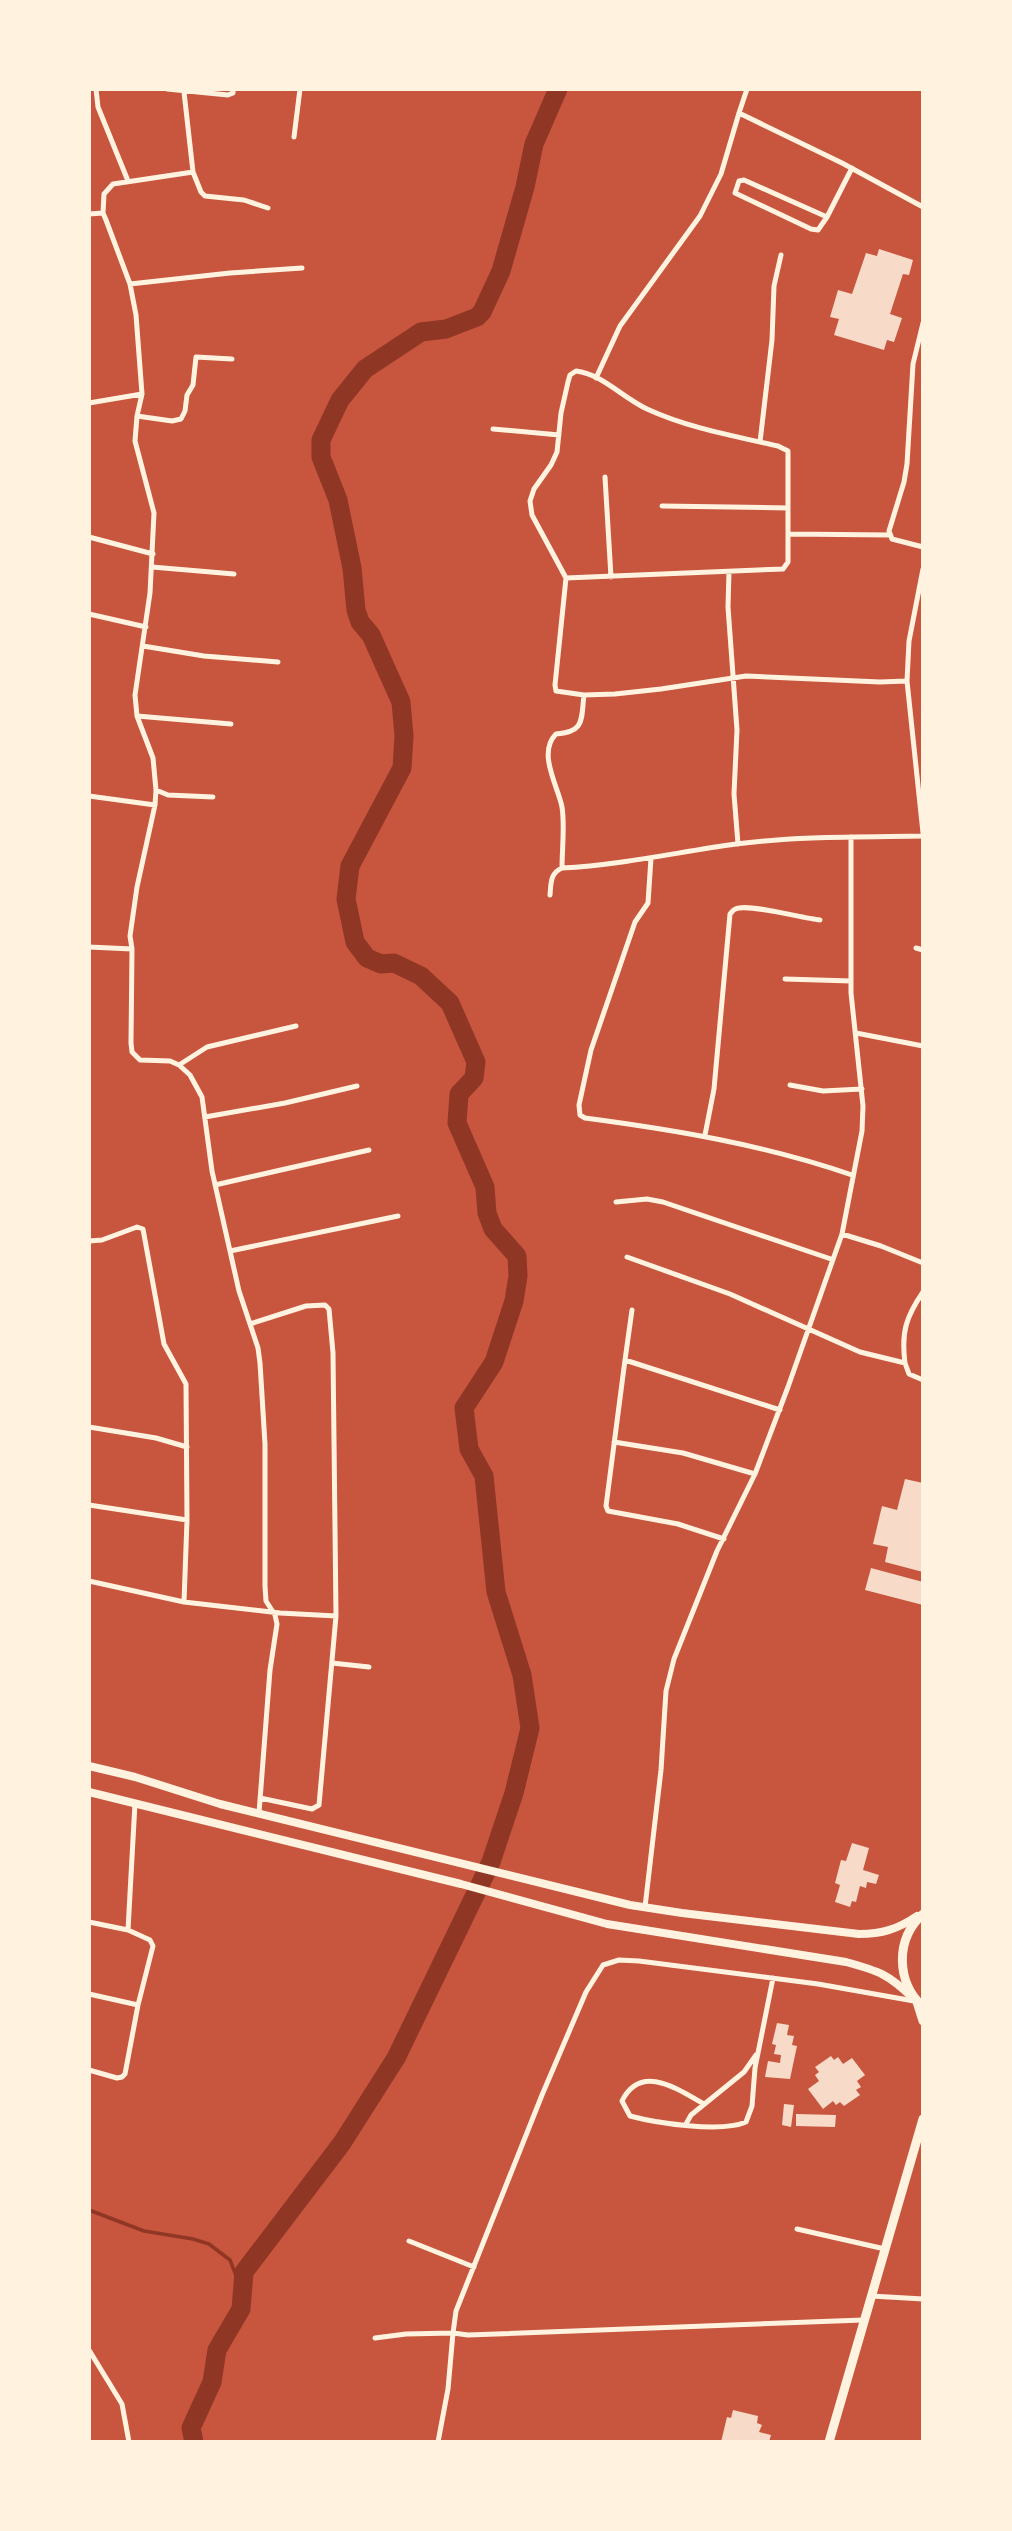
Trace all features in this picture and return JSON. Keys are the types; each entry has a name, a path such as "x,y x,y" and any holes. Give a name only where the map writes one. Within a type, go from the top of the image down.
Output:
{"main road":[{"path":"89,1766 135,1777 220,1804 645,1907 859,1934 890,1931 902,1927 923,1913"},
{"path":"89,1792 354,1857 607,1924 846,1962 880,1971 893,1979 920,2004"},
{"path":"923,1913 911,1928 902,1952 904,1978 920,2004 923,2021"},
{"path":"830,2442 870,2296 918,2146 923,2119"}],"street":[{"path":"96,89 98,107 128,181"},
{"path":"167,89 228,95 233,93 233,89"},
{"path":"294,137 300,89"},
{"path":"596,378 620,326 700,216 721,174 747,89"},
{"path":"184,92 193,172 201,192 205,196 244,200 268,208"},
{"path":"739,113 922,203"},
{"path":"827,218 744,180 739,181 736,186 735,193 811,229 821,229 827,218 852,169"},
{"path":"193,172 113,184 105,190 103,213 130,284 139,331 142,394 137,416 137,454 154,513 146,627 135,695 137,716 153,758 156,790 130,936 132,1052 140,1060 170,1061 179,1065 197,1084 230,1251 243,1305 258,1348 262,1386 266,1514 265,1586 267,1601 274,1611 277,1624 270,1670 260,1813"},
{"path":"89,214 103,213"},
{"path":"760,442 772,340 774,286 781,255"},
{"path":"130,284 302,268"},
{"path":"923,323 913,364 907,464 889,531 892,540 923,547"},
{"path":"137,416 172,421 181,419 187,395 193,385 196,357 232,359"},
{"path":"566,578 783,569 788,562 788,451 778,446 695,426 646,409 596,378 579,371 570,375 554,459 534,489 530,501 532,515 566,578 556,691 561,694 584,695 661,689 746,676 868,682 907,681"},
{"path":"89,402 142,394"},
{"path":"493,429 559,435"},
{"path":"605,477 611,577"},
{"path":"662,506 788,508"},
{"path":"788,534 890,535"},
{"path":"89,537 153,554"},
{"path":"152,567 234,574"},
{"path":"550,895 553,876 562,868 651,858 738,844 923,835 907,681 911,628 923,569"},
{"path":"729,572 728,607 737,730 734,794 738,844"},
{"path":"89,614 146,627"},
{"path":"143,646 204,656 278,662"},
{"path":"562,868 562,806 551,775 551,741 556,734 577,729 584,695"},
{"path":"137,716 231,724"},
{"path":"156,790 168,795 213,797"},
{"path":"89,796 155,805"},
{"path":"645,1907 661,1770 666,1692 674,1659 717,1551 755,1474 842,1234 863,1123 851,981 851,837"},
{"path":"651,858 648,903 635,922 595,1038 579,1105 580,1114 585,1118 705,1135 795,1156 852,1175"},
{"path":"705,1135 714,1089 730,914 741,907 759,908 820,920"},
{"path":"89,947 132,949"},
{"path":"916,948 923,950"},
{"path":"785,979 851,981"},
{"path":"179,1065 207,1047 296,1026"},
{"path":"856,1033 923,1046"},
{"path":"790,1085 823,1091 862,1089"},
{"path":"205,1117 285,1103 357,1086"},
{"path":"215,1185 369,1150"},
{"path":"617,1202 647,1199 663,1202 831,1259"},
{"path":"230,1251 398,1216"},
{"path":"89,1241 102,1240 130,1228 143,1229 164,1344 186,1384 187,1520 184,1602"},
{"path":"842,1234 923,1263"},
{"path":"627,1257 730,1294 860,1352 905,1363"},
{"path":"923,1292 912,1308 903,1331 905,1363 909,1374 923,1380"},
{"path":"250,1324 306,1306 325,1305 329,1309 333,1353 336,1616 319,1805 312,1809 260,1798"},
{"path":"632,1310 606,1506 608,1511 678,1524 724,1539"},
{"path":"625,1360 779,1410"},
{"path":"89,1427 156,1438 187,1447"},
{"path":"614,1442 683,1452 755,1474"},
{"path":"89,1504 187,1520"},
{"path":"89,1581 184,1602 336,1616"},
{"path":"332,1663 369,1667"},
{"path":"128,1930 135,1803"},
{"path":"89,1922 128,1930 150,1940 153,1946 122,2077 89,2070"},
{"path":"438,2442 448,2389 456,2311 575,2017 586,1992 603,1965 619,1960 639,1961 773,1978 920,2004"},
{"path":"704,2104 679,2090 653,2081 637,2083 628,2088 622,2101 630,2116 708,2128 746,2122 752,2106 758,2053 773,1978"},
{"path":"89,1994 138,2005"},
{"path":"686,2124 704,2104 744,2072 758,2053"},
{"path":"797,2229 885,2249"},
{"path":"409,2241 474,2267"},
{"path":"870,2296 923,2299"},
{"path":"375,2338 406,2334 468,2335 863,2320"},
{"path":"89,2350 122,2404 129,2442"}],"building":[{"path":"879,249 913,260 909,275 903,274 890,314 902,318 894,342 887,340 884,350 834,335 839,319 830,317 838,290 852,294 866,253 877,256"},
{"path":"905,1479 923,1483 923,1572 885,1562 888,1547 873,1544 882,1506 897,1510"},
{"path":"871,1568 923,1582 923,1605 865,1590"},
{"path":"852,1843 869,1848 863,1870 879,1875 876,1884 867,1882 866,1888 860,1886 856,1902 852,1901 850,1907 835,1902 840,1885 835,1883 841,1860 846,1861"},
{"path":"777,2023 789,2025 787,2035 794,2036 792,2045 797,2046 790,2079 765,2077 768,2061 780,2063 781,2055 774,2054 776,2045 772,2044"},
{"path":"831,2056 834,2060 838,2057 843,2064 852,2058 865,2075 857,2081 861,2087 856,2090 860,2095 844,2106 840,2102 836,2105 833,2101 823,2109 808,2089 819,2081 815,2075 819,2072 815,2067"},
{"path":"784,2104 794,2105 791,2127 782,2125"},
{"path":"796,2114 836,2115 835,2127 796,2126"},
{"path":"733,2410 758,2416 757,2423 762,2425 759,2432 771,2435 769,2442 721,2442 727,2417 731,2418"}],"waterway":[{"path":"194,2442 191,2428 212,2382 217,2350 241,2309 244,2272 342,2143 396,2058 491,1862 514,1793 530,1728 522,1675 496,1592 484,1476 469,1449 464,1408 494,1362 514,1301 518,1276 517,1256 493,1229 487,1213 485,1187 457,1123 459,1094 474,1078 476,1062 450,1003 421,976 394,963 381,964 367,958 355,942 346,899 350,866 402,768 404,736 401,702 371,635 360,622 356,610 352,568 338,500 321,457 321,440 340,400 365,369 421,332 446,329 477,317 482,312 501,271 525,187 534,144 558,89"},
{"path":"89,2210 144,2231 209,2244 230,2260 237,2278 241,2309"}]}
